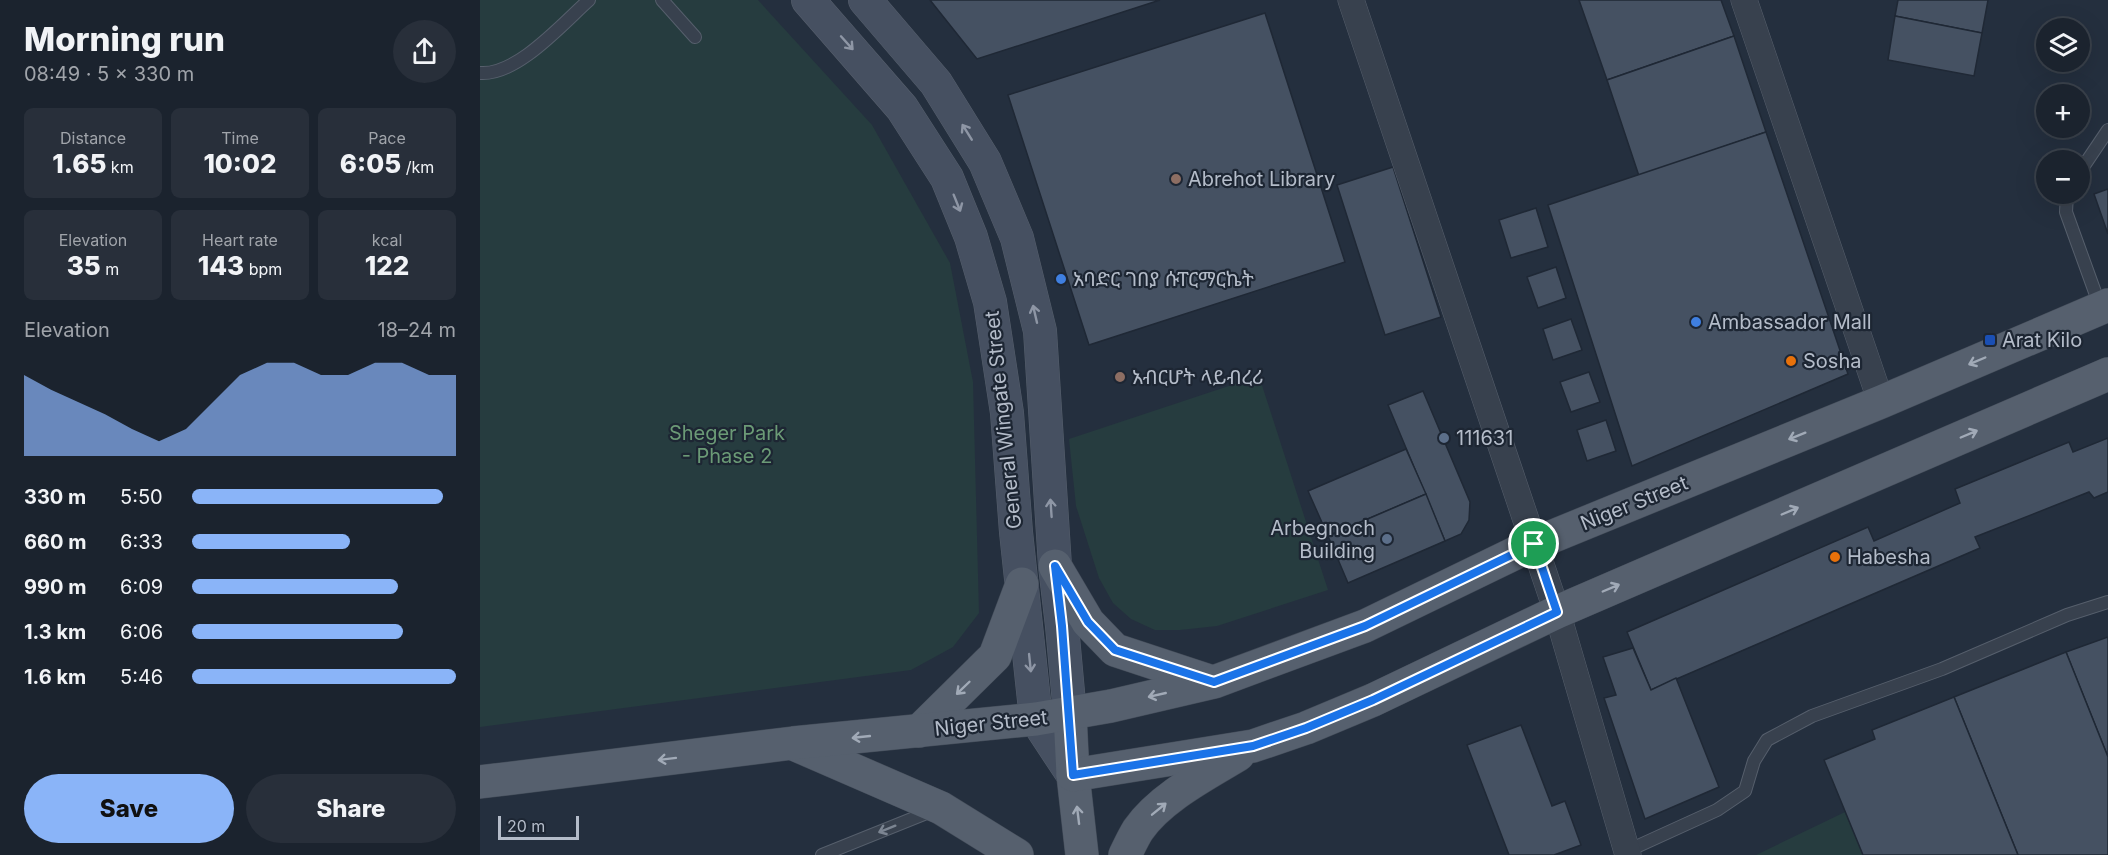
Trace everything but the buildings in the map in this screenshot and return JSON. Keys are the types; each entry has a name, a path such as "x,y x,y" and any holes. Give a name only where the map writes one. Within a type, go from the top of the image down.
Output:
{"main road":[{"name":"General Wingate Street","path":"808,0 902,108 947,178 971,237 990,302 1006,414 1036,719 1073,775"},
{"name":"General Wingate Street","path":"865,0 936,83 985,162 1017,238 1040,331 1055,566 1070,714"},
{"path":"902,108 936,83"},
{"name":"Niger Street","path":"480,782 793,743 1036,719 1070,714 1214,682 1365,626 1534,544 1881,402 2104,307"},
{"path":"1073,775 1253,746 1306,728 1373,700 1557,612 2108,374"},
{"path":"1055,566 1088,622 1115,650 1214,682"},
{"path":"919,731 995,656 1022,584"},
{"path":"1070,714 1073,775 1083,855"},
{"path":"793,743 941,807 1017,855"},
{"path":"1125,855 1138,830 1150,816 1184,789 1253,746"}],"street":[{"path":"1351,0 1557,612 1628,853"},
{"path":"1744,0 1881,402"}],"lane":[{"path":"480,73 486,74 510,66 527,56 589,0"},
{"path":"662,0 695,37"},
{"path":"2090,157 2108,130"},
{"path":"2066,204 2066,212 2104,307"},
{"path":"1628,853 1717,810 1745,792 1754,761 1767,740 1812,716 1942,669 2067,615 2108,602"},
{"path":"822,855 941,807"}],"green space":[{"name":"Sheger Park - Phase 2","path":"480,0 758,0 872,125 950,263 973,382 979,613 953,647 911,670 480,727"},
{"path":"1259,376 1328,590 1217,626 1155,630 1131,619 1113,603 1099,578 1076,506 1069,439"},
{"path":"1845,812 1863,855 1756,855"}],"place":[{"name":"Abrehot Library","path":"1176,179"},
{"name":"አባድር ገበያ ሱፐርማርኬት","path":"1061,279"},
{"name":"Ambassador Mall","path":"1696,322"},
{"name":"Arat Kilo","path":"1990,340"},
{"name":"Sosha","path":"1791,361"},
{"name":"አብርሆት ላይብረሪ","path":"1120,377"},
{"name":"111631","path":"1444,438"},
{"name":"Arbegnoch Building","path":"1387,539"},
{"name":"Habesha","path":"1835,557"}],"route":[{"path":"1534,544 1557,612 1373,700 1306,728 1253,746 1073,775 1070,714 1055,566 1088,622 1115,650 1214,682 1365,626 1534,544"}]}
